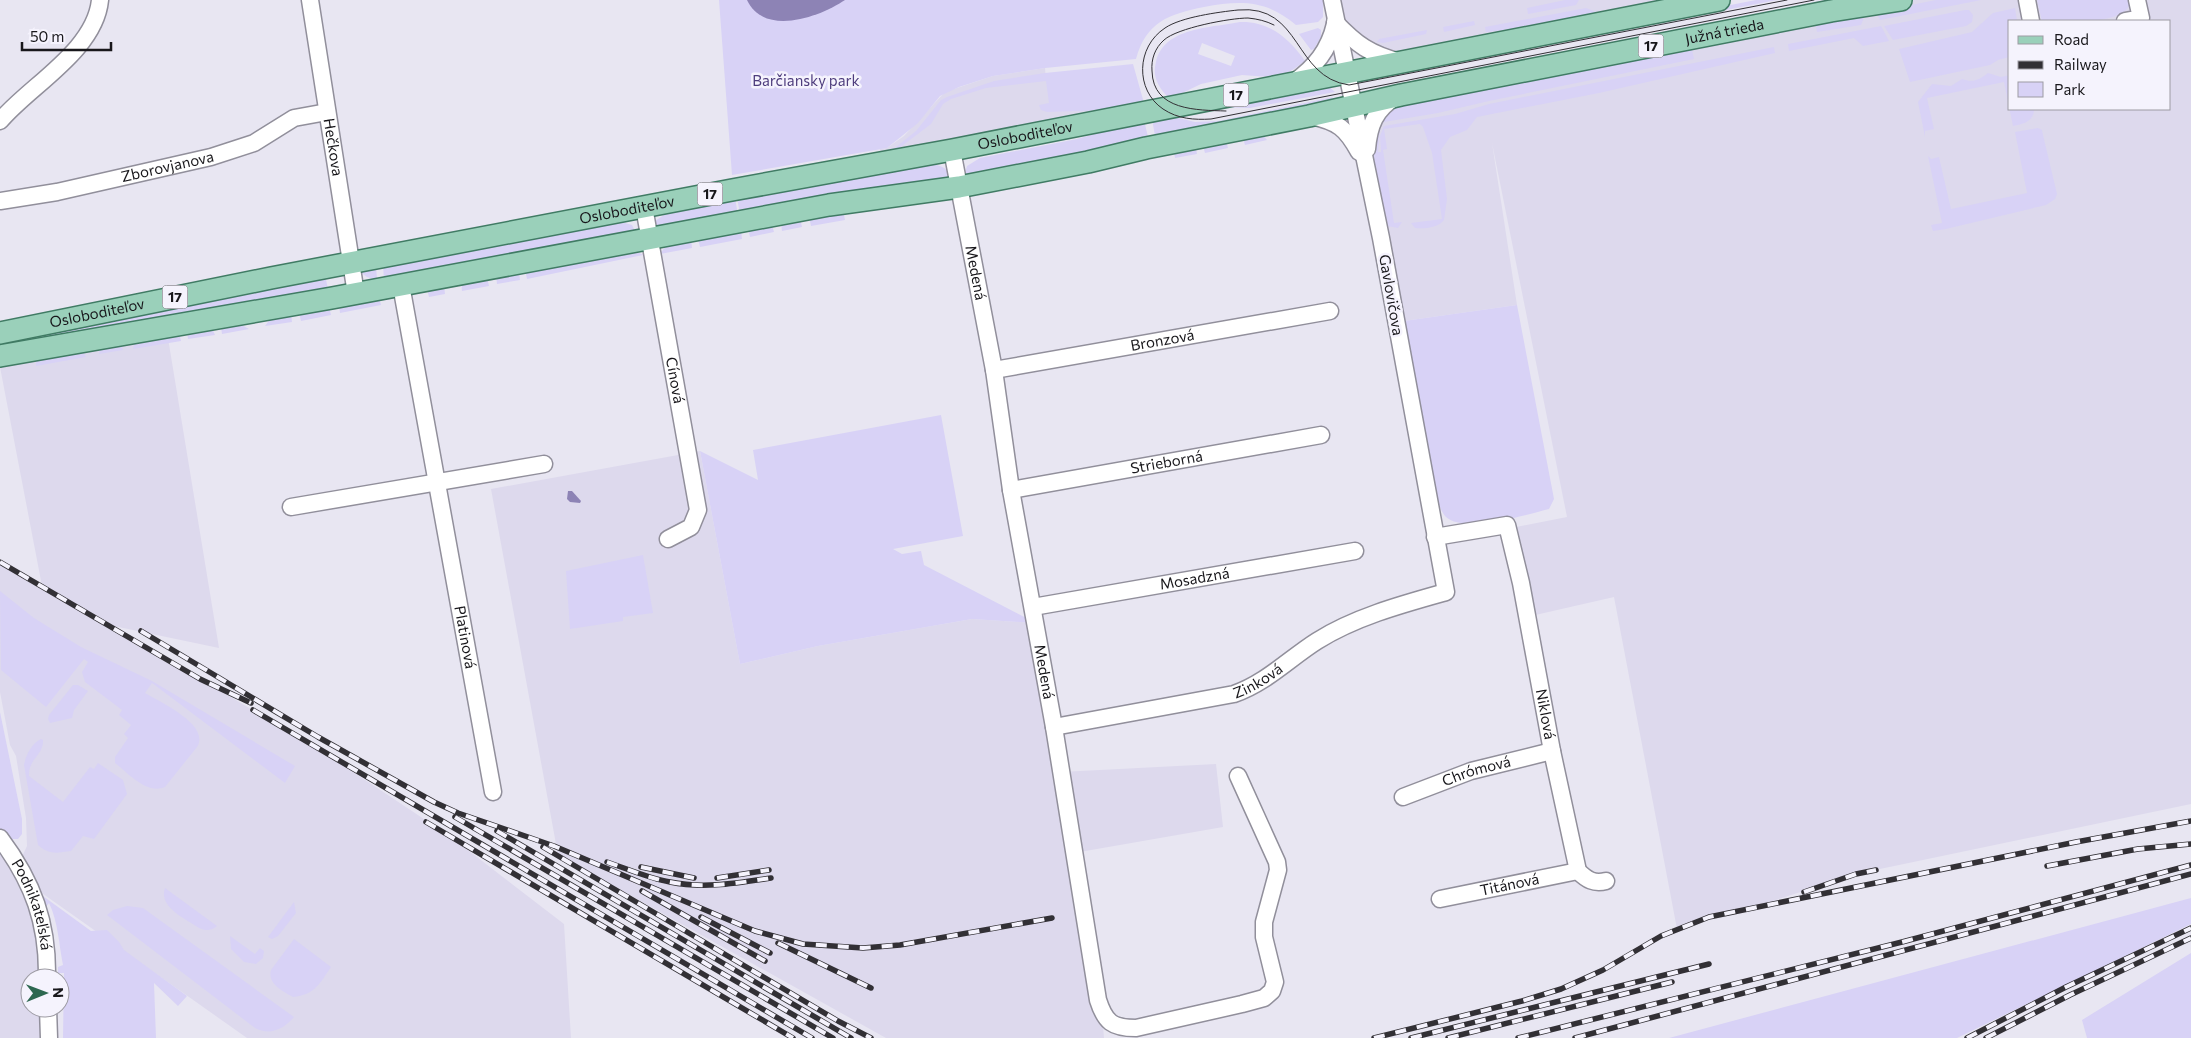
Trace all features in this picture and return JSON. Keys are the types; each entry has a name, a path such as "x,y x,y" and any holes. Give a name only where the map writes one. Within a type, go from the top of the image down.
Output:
{"main road":[{"name":"17","path":"1402,63 1719,0"},
{"name":"Južná trieda","path":"1401,95 1831,10 1902,0"},
{"name":"Osloboditeľov","path":"0,333 350,263 1402,63"},
{"name":"Osloboditeľov","path":"0,356 401,286 829,205 959,187 1309,116 1401,95"}],"street":[{"path":"1,116 49,78 71,53 92,24 100,0"},
{"name":"Hečkova","path":"310,0 356,294"},
{"name":"Gavlovičova","path":"1332,0 1366,164 1446,592"},
{"path":"2027,0 2031,20"},
{"path":"2130,20 2141,18 2137,0"},
{"path":"1336,22 1365,49 1378,56 1402,63"},
{"path":"1292,84 1321,57 1332,38 1336,22"},
{"path":"1366,164 1369,134 1373,120 1386,103 1401,95"},
{"name":"Zborovjanova","path":"0,201 57,192 211,157 254,143 294,118 327,112"},
{"path":"1309,116 1330,121 1341,127 1350,135 1366,164"},
{"name":"Medená","path":"952,150 994,370 1011,490 1054,727 1098,1000 1102,1014 1110,1023 1122,1028 1136,1028 1250,1002 1264,998 1272,991 1275,982 1264,937 1264,922 1278,870 1277,862 1238,776"},
{"name":"Cínová","path":"644,207 698,510 691,526 668,540"},
{"name":"Platinová","path":"401,286 493,792"},
{"name":"Bronzová","path":"994,370 1330,311"},
{"name":"Strieborná","path":"1011,490 1322,435"},
{"path":"291,507 544,464"},
{"name":"Niklová","path":"1435,537 1507,525 1521,583 1552,751 1578,871"},
{"name":"Mosadzná","path":"1033,607 1355,551"},
{"name":"Zinková","path":"1054,727 1234,694 1250,689 1318,640 1341,628 1376,614 1446,592"},
{"name":"Chrómová","path":"1403,797 1471,771 1552,751"},
{"name":"Podnikateľská","path":"0,838 19,864 38,907 48,958 48,968"},
{"path":"1578,871 1587,880 1598,883 1606,881"},
{"name":"Titánová","path":"1440,898 1578,871"},
{"path":"48,1018 49,1038"}],"shaded area":[{"path":"747,0 845,0 822,12 807,17 779,21 766,18 755,11"},
{"path":"1332,0 1719,0 1402,63 1359,45"},
{"path":"1901,0 2191,0 2191,804 1856,874 1748,909 1709,917 1677,929 1614,597 1531,616 1511,528 1567,517 1492,143 1517,305 1404,321 1368,141 1373,120"},
{"path":"1045,68 1046,81 1118,107 883,163 880,149 887,148 904,136 945,92 993,76"},
{"path":"166,326 219,648 109,625 317,748 451,837 564,924 571,1038 247,1038 29,884 45,968 20,968 20,1018 48,1018 49,1038 0,1038 0,838 19,863 27,846 26,818 16,756 10,745 0,692 0,562 42,586 0,367 0,356"},
{"path":"700,451 740,664 818,646 972,619 1036,623 1061,772 1216,764 1223,827 1074,853 1102,1014 1104,1038 886,1038 558,855 491,489"},
{"path":"568,491 572,491 581,501 580,503 570,502 567,499"}],"green space":[{"name":"Barčiansky park","path":"719,0 1323,0 1323,17 1318,22 1296,25 1264,6 1242,3 1230,3 1191,10 1170,17 1153,28 1140,46 1136,59 1045,68 993,76 959,87 940,96 918,123 887,148 732,175"},
{"path":"1565,0 1579,0 1576,5 1528,14 1527,8"},
{"path":"1756,0 1777,0 1374,79 1389,72"},
{"path":"1826,0 1856,0 1377,91 1375,89"},
{"path":"1936,0 1981,0 1880,20 1876,12"},
{"path":"2037,0 2131,0 2127,9 2119,15 2107,19 2042,20"},
{"path":"1586,8 1599,13 1564,23 1486,32 1485,27"},
{"path":"2015,8 2017,20 2008,20 2008,57 1990,65 1910,82 1899,49 1972,32 1993,13"},
{"path":"1969,10 1973,15 1972,22 1966,26 1893,40 1884,26"},
{"path":"1866,13 1861,25 1817,32 1815,21"},
{"path":"1474,21 1475,25 1444,32 1443,27"},
{"path":"1240,22 1260,24 1277,32 1292,45 1305,61 1283,75 1269,77 1242,75 1201,84 1176,96 1168,97 1161,89 1155,77 1155,67 1161,50 1168,42 1190,31","holes":["1202,43 1235,56 1231,66 1198,54"]},
{"path":"1881,26 1889,41 1863,46 1854,38 1789,51 1788,44"},
{"path":"1318,28 1321,30 1321,37 1314,49 1311,50 1299,34"},
{"path":"1427,30 1426,34 1383,43 1377,42 1379,39"},
{"path":"1691,45 1694,59 1438,113 1378,123 1381,118 1398,104"},
{"path":"1774,47 1775,53 1599,93 1477,117 1467,130 1450,137 1441,150 1447,199 1444,220 1438,225 1431,227 1415,228 1411,223 1442,219 1432,153 1423,127 1420,124 1384,129 1387,149 1383,150 1394,223 1402,222 1398,228 1387,226 1375,167 1373,143 1380,127 1378,152 1381,152 1380,136 1384,126 1455,114 1489,104"},
{"path":"1133,64 1144,103 1108,110 1047,112 1041,110 1039,105 1049,103 1046,81 986,88 951,99 943,104 931,124 894,152 891,151 916,131 941,100 947,97 994,81 1045,73"},
{"path":"1988,73 2001,77 2008,75 2008,102 2004,82 1927,98 1934,129 1925,131 1925,137 1918,102 1932,84 1951,86 1962,79 1969,81"},
{"path":"1328,86 1335,92 1250,108 1216,107"},
{"path":"1333,97 1328,102 1155,136 1152,119 1174,117 1195,122 1218,121"},
{"path":"2010,110 2034,110 2030,119 2013,126"},
{"path":"1144,120 1148,137 1082,156 967,175 965,173 967,166 980,158 1077,139"},
{"path":"2038,128 2042,130 2057,194 2055,199 2046,205 1933,231 1931,225 1942,223 1928,156 1931,159 1939,157 1951,209 2027,193 2015,132"},
{"path":"1262,134 1267,140 1245,145 1243,138"},
{"path":"1226,141 1228,148 1205,153 1203,146"},
{"path":"1196,148 1197,154 1175,158 1174,152"},
{"path":"929,163 945,169 951,177 740,214 737,198"},
{"path":"735,198 738,215 655,228 655,221 670,211"},
{"path":"843,210 845,220 811,226 809,216"},
{"path":"800,218 802,227 782,231 781,223"},
{"path":"618,221 632,225 635,231 384,281 383,264"},
{"path":"772,225 774,232 750,237 748,228"},
{"path":"741,230 742,239 700,247 698,239"},
{"path":"691,238 692,248 660,254 667,244"},
{"path":"636,251 643,255 527,279 525,269"},
{"path":"376,265 377,280 367,277 360,272 362,268"},
{"path":"519,271 520,280 497,284 496,275"},
{"path":"325,275 328,289 0,349 0,339"},
{"path":"487,277 489,286 462,291 461,281"},
{"path":"444,285 445,294 429,297 427,289"},
{"path":"379,297 381,305 340,313 339,304"},
{"path":"1517,305 1554,499 1549,509 1511,519 1481,524 1455,522 1446,517 1437,500 1404,321"},
{"path":"329,306 331,315 301,321 299,312"},
{"path":"291,313 292,322 265,326 271,318"},
{"path":"238,323 249,329 222,334 221,327"},
{"path":"212,328 215,335 188,339 187,331"},
{"path":"179,332 181,341 133,349 135,342"},
{"path":"121,345 123,350 99,354 100,349"},
{"path":"83,352 86,357 36,366 36,360"},
{"path":"941,415 963,536 893,549 902,554 921,551 924,565 1036,623 972,619 818,646 740,664 700,451 758,480 753,450"},
{"path":"643,555 653,613 623,617 623,621 570,629 566,571"},
{"path":"0,591 34,618 81,647 152,681 295,766 285,783 152,683 145,693 182,715 197,731 199,739 197,747 165,787 151,788 138,782 115,763 115,757 128,738 124,734 131,725 119,715 122,710 85,682 82,672 88,662 84,659 46,707 1,670"},
{"path":"73,685 78,685 88,691 74,710 72,718 50,723 49,715"},
{"path":"0,712 22,819 22,834 18,839 7,839 0,831"},
{"path":"41,739 43,740 43,745 31,765 29,776 63,802 90,767 94,769 98,763 123,780 127,794 94,839 83,836 71,851 50,852 38,845 24,765 30,750"},
{"path":"165,888 217,926 211,930 204,930 175,912 166,901 164,895"},
{"path":"36,891 91,931 107,930 124,950 187,996 178,1006 154,983 156,1038 63,1038 63,1018 70,1018 70,968 58,968 63,965 58,933 49,903 43,910"},
{"path":"2191,898 2191,924 1957,1038 1669,1038"},
{"path":"294,902 296,913 278,936 272,939 268,937"},
{"path":"127,906 143,908 294,1017 286,1025 276,1030 266,1031 255,1028 107,915 113,910"},
{"path":"230,936 255,954 260,948 264,951 263,958 256,964 244,962 231,949"},
{"path":"294,939 331,967 312,991 293,997 276,986 270,975 271,970"},
{"path":"2191,953 2191,1038 2087,1038 2082,1020"}],"tram line":[{"path":"1787,0 1349,85 1331,79 1317,69 1286,29 1274,18 1259,11 1238,10 1190,18 1165,28 1155,36 1144,57 1144,80 1147,91 1163,109 1174,115 1186,118 1211,119 1814,0"},
{"path":"1226,111 1178,106 1168,101 1160,94 1154,84 1152,62 1156,50 1164,40 1171,36 1204,24 1248,18 1262,20 1274,25"}],"railway":[{"path":"0,562 200,679 251,703"},
{"path":"141,631 318,737 434,802 458,813 554,846 755,931 803,944 863,948 900,945 1052,918"},
{"path":"253,710 812,1038"},
{"path":"455,817 833,1038"},
{"path":"1374,1038 1522,1001 1561,989 1603,970 1661,936 1709,917 2076,842 2191,821"},
{"path":"426,822 793,1038"},
{"path":"497,831 851,1038"},
{"path":"2047,866 2138,849 2191,844"},
{"path":"543,847 838,1021 871,1038"},
{"path":"607,862 654,878 683,884 721,884 771,878"},
{"path":"1518,1038 1902,942 2191,865"},
{"path":"641,867 694,878"},
{"path":"717,878 769,870"},
{"path":"1804,892 1856,874 1876,870"},
{"path":"1575,1038 2191,874"},
{"path":"642,891 765,961"},
{"path":"701,917 770,953"},
{"path":"1967,1038 2066,987 2191,928"},
{"path":"1986,1038 2070,995 2191,938"},
{"path":"778,943 871,988"},
{"path":"1411,1038 1709,964"},
{"path":"1448,1038 1672,982"}]}
